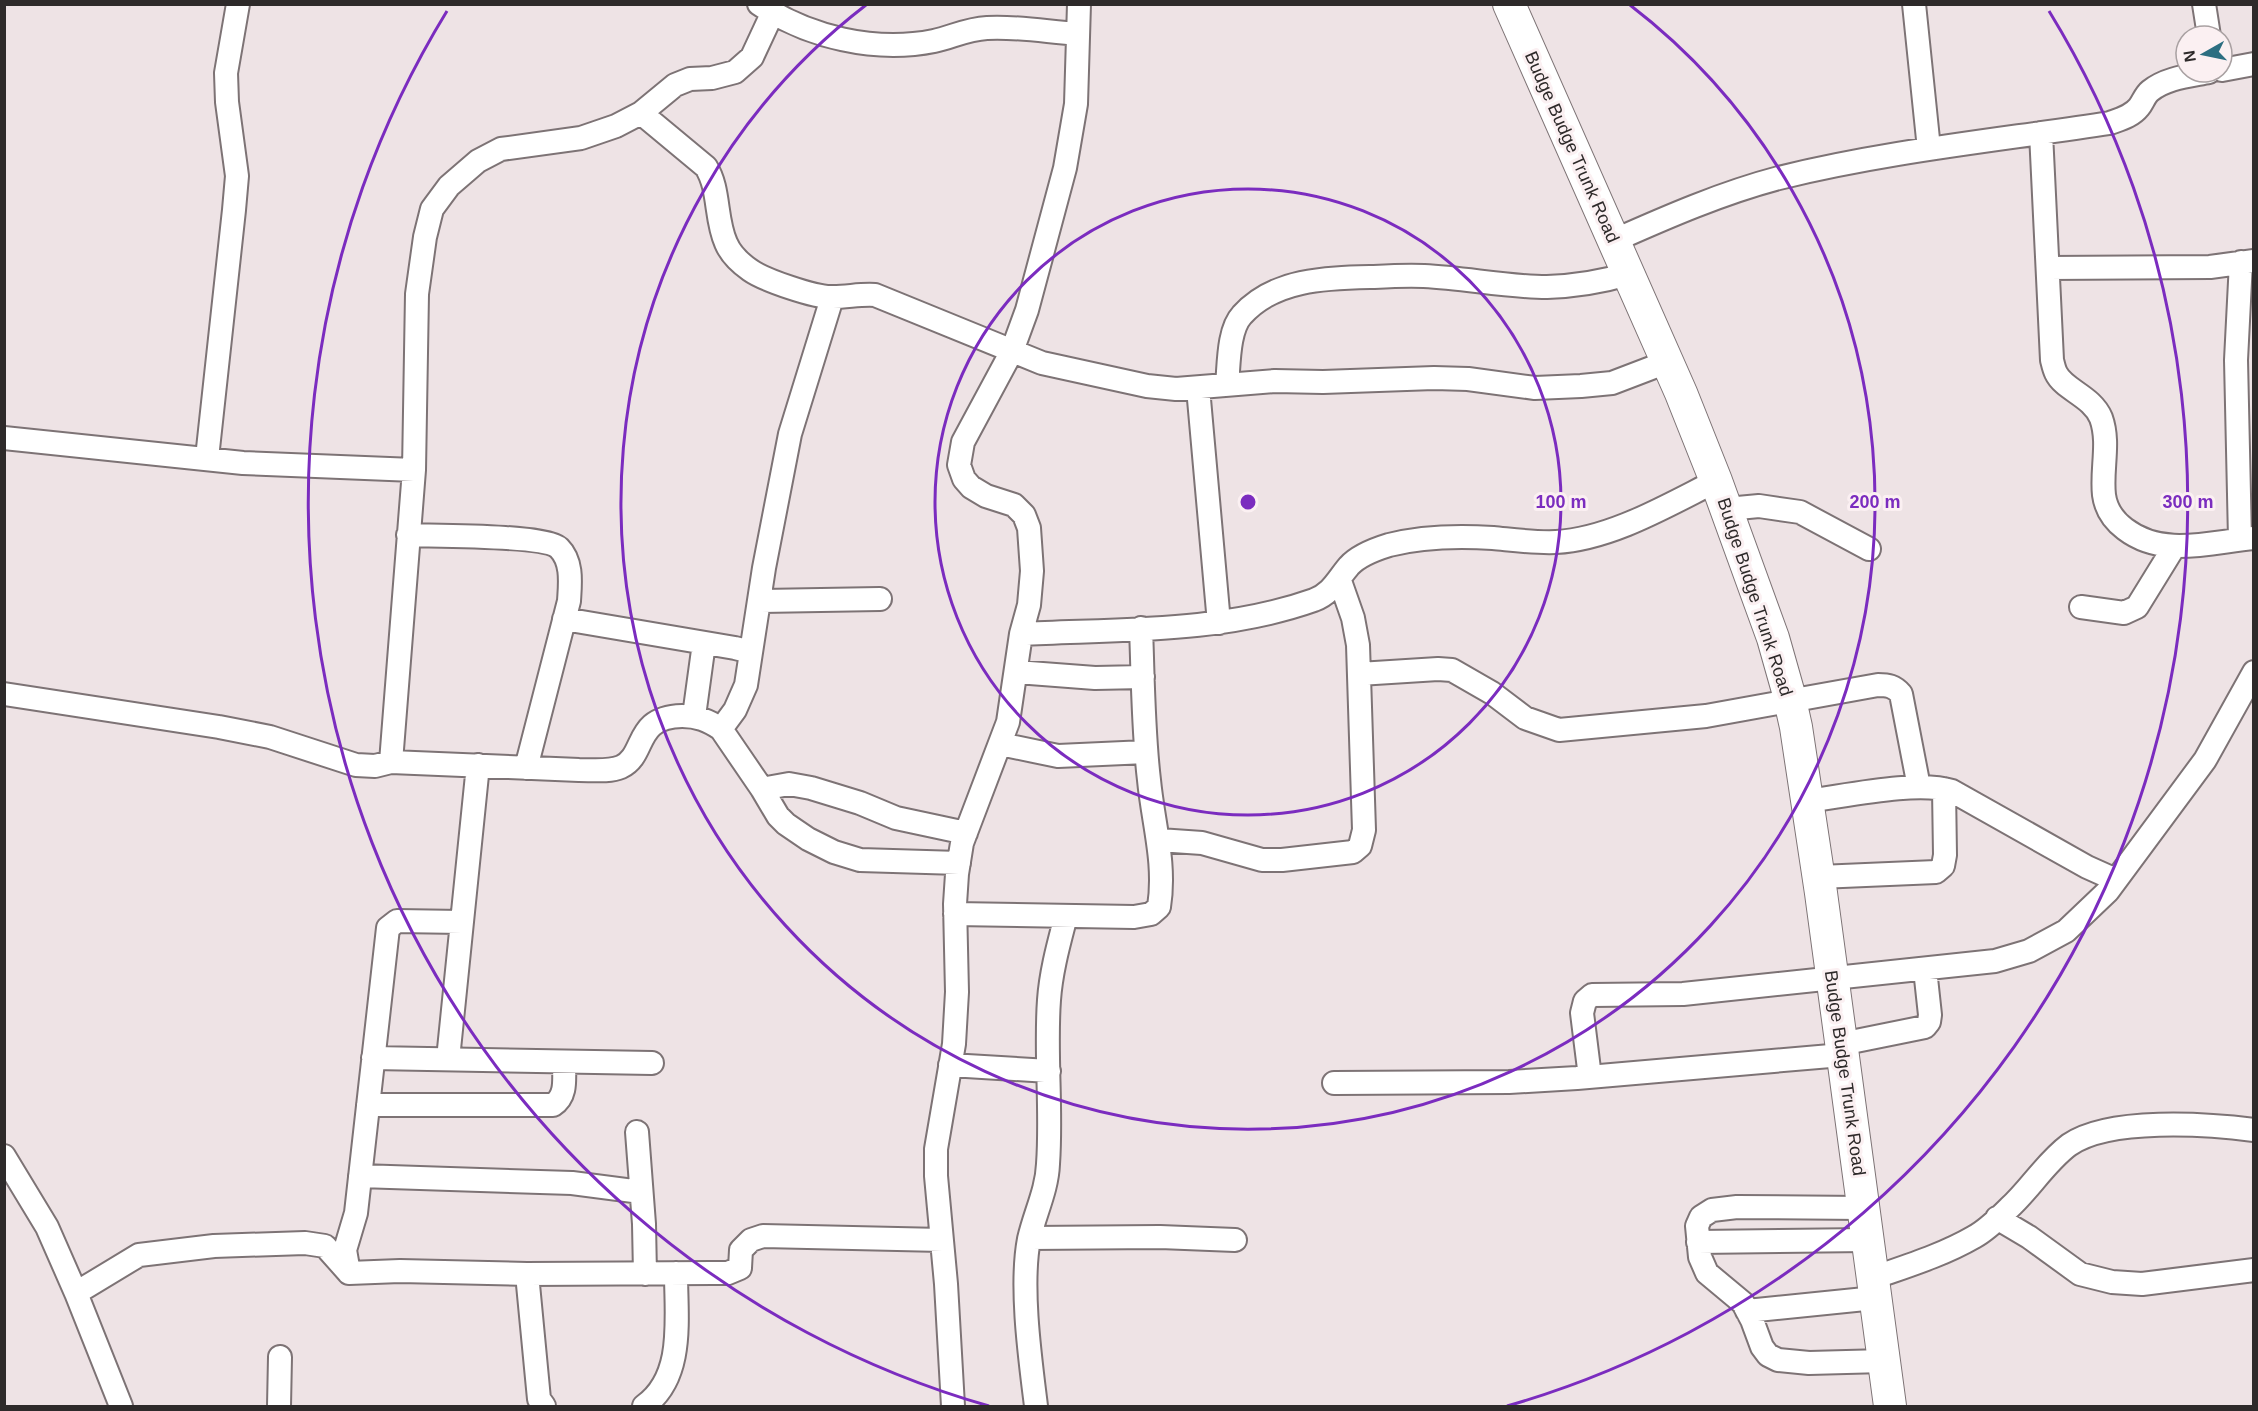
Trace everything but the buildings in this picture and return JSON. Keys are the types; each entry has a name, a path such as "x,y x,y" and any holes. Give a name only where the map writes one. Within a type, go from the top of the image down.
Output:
{"main road":[{"name":"Budge Budge Trunk Road","path":"1509,4 1667,362 1721,495 1773,638 1790,700 1819,877 1890,1407"}],"street":[{"path":"207,458 237,176 227,102 226,73 238,4"},
{"path":"953,1407 936,1149 954,1044 957,992 955,914 958,863 966,832 1008,722 1029,605 1032,571 1029,528 1024,515 1014,505 986,496 971,487 964,479 959,465 963,442 982,402 1012,351 1027,310 1065,168 1076,104 1078,4"},
{"path":"1914,4 1929,149"},
{"path":"2204,4 2207,24"},
{"path":"391,762 414,470 417,294 424,237 432,209 449,186 478,161 501,149 581,138 616,126 641,113 675,85 690,79 712,78 735,72 752,57 766,9 809,31 852,41 904,45 935,40 962,31 988,28 1078,34"},
{"path":"2234,68 2253,64"},
{"path":"1613,241 1699,204 1778,178 1868,159 2110,123 2127,117 2139,107 2148,93 2157,86 2174,79"},
{"path":"641,113 706,167 712,177 725,242 735,259 752,272 806,293 832,298 856,294 875,295 1057,368 1147,386 1176,389 1275,381 1434,378 1468,379 1535,388 1612,383 1667,362"},
{"path":"2041,133 2048,268 2054,367 2062,381 2089,401 2100,415 2106,435 2104,493 2107,509 2116,522 2135,537 2150,543 2174,547 2247,538 2236,360 2247,261 2210,267 2048,268"},
{"path":"1227,385 1231,339 1240,316 1263,297 1300,282 1332,278 1423,276 1547,287 1582,285 1628,273"},
{"path":"721,729 741,698 790,434 832,298"},
{"path":"1198,388 1218,623"},
{"path":"4,438 243,463 414,470"},
{"path":"1022,634 1218,623 1291,608 1321,597 1340,581 1349,566 1356,560 1389,545 1458,537 1555,542 1577,540 1721,495 1759,506 1800,512 1869,549"},
{"path":"408,535 531,540 553,544 560,549 567,560 570,577 569,601 526,768"},
{"path":"2081,607 2124,613 2137,608 2174,547"},
{"path":"1159,840 1202,843 1262,860 1282,861 1353,852 1360,846 1364,830 1359,674 1356,636 1340,581"},
{"path":"759,601 880,599"},
{"path":"564,619 751,652"},
{"path":"955,914 1134,917 1151,914 1159,907 1162,886 1159,840 1146,752 1141,628"},
{"path":"694,716 704,643"},
{"path":"1359,674 1452,670 1492,693 1525,718 1559,730 1706,716 1878,685 1896,687 1906,710 1919,787"},
{"path":"1016,672 1095,678 1143,676"},
{"path":"1590,1077 1582,1013 1585,1001 1592,995 1683,994 1995,961 2030,951 2066,931 2116,880 2205,760 2253,672"},
{"path":"4,694 219,726 270,737 356,765 375,766 391,762 610,770 624,766 647,730 655,722 664,718 694,716 703,718 721,729 778,816 786,825 808,839 834,852 860,860 958,863"},
{"path":"1000,744 1058,756 1146,752"},
{"path":"448,1059 478,765"},
{"path":"762,789 789,784 811,788 860,803 896,818 966,832"},
{"path":"1807,801 1919,787 1952,791 2087,867 2116,880"},
{"path":"1819,877 1936,872 1943,866 1945,855 1944,789"},
{"path":"1036,1407 1026,1267 1030,1238 1043,1196 1048,1167 1049,1002 1056,952 1066,916"},
{"path":"335,1248 356,1213 388,928 397,921 462,922"},
{"path":"1334,1083 1509,1082 1590,1077 1841,1049 1925,1027 1930,1015 1925,969"},
{"path":"373,1058 652,1063"},
{"path":"368,1105 552,1105 560,1101 563,1094 564,1063"},
{"path":"950,1065 1049,1071"},
{"path":"1747,1311 1874,1288 1976,1236 2070,1145 2093,1134 2158,1125 2217,1125 2253,1130"},
{"path":"637,1132 645,1274"},
{"path":"4,1156 47,1227 121,1407"},
{"path":"360,1176 572,1183 641,1192"},
{"path":"1863,1208 1737,1207 1712,1210 1701,1217 1697,1226 1700,1257 1707,1273 1743,1303 1762,1347 1768,1355 1778,1359 1809,1363 1884,1361"},
{"path":"1997,1218 2029,1237 2080,1274 2112,1282 2142,1284 2253,1270"},
{"path":"335,1248 349,1274 400,1271 527,1274 728,1273 740,1268 741,1250 751,1240 763,1236 942,1240"},
{"path":"1030,1238 1160,1237 1235,1240"},
{"path":"1698,1242 1867,1240"},
{"path":"76,1293 138,1256 214,1246 305,1244 335,1248"},
{"path":"644,1407 664,1386 671,1370 676,1334 676,1273"},
{"path":"527,1274 539,1399 544,1407"},
{"path":"279,1407 280,1358"}]}
